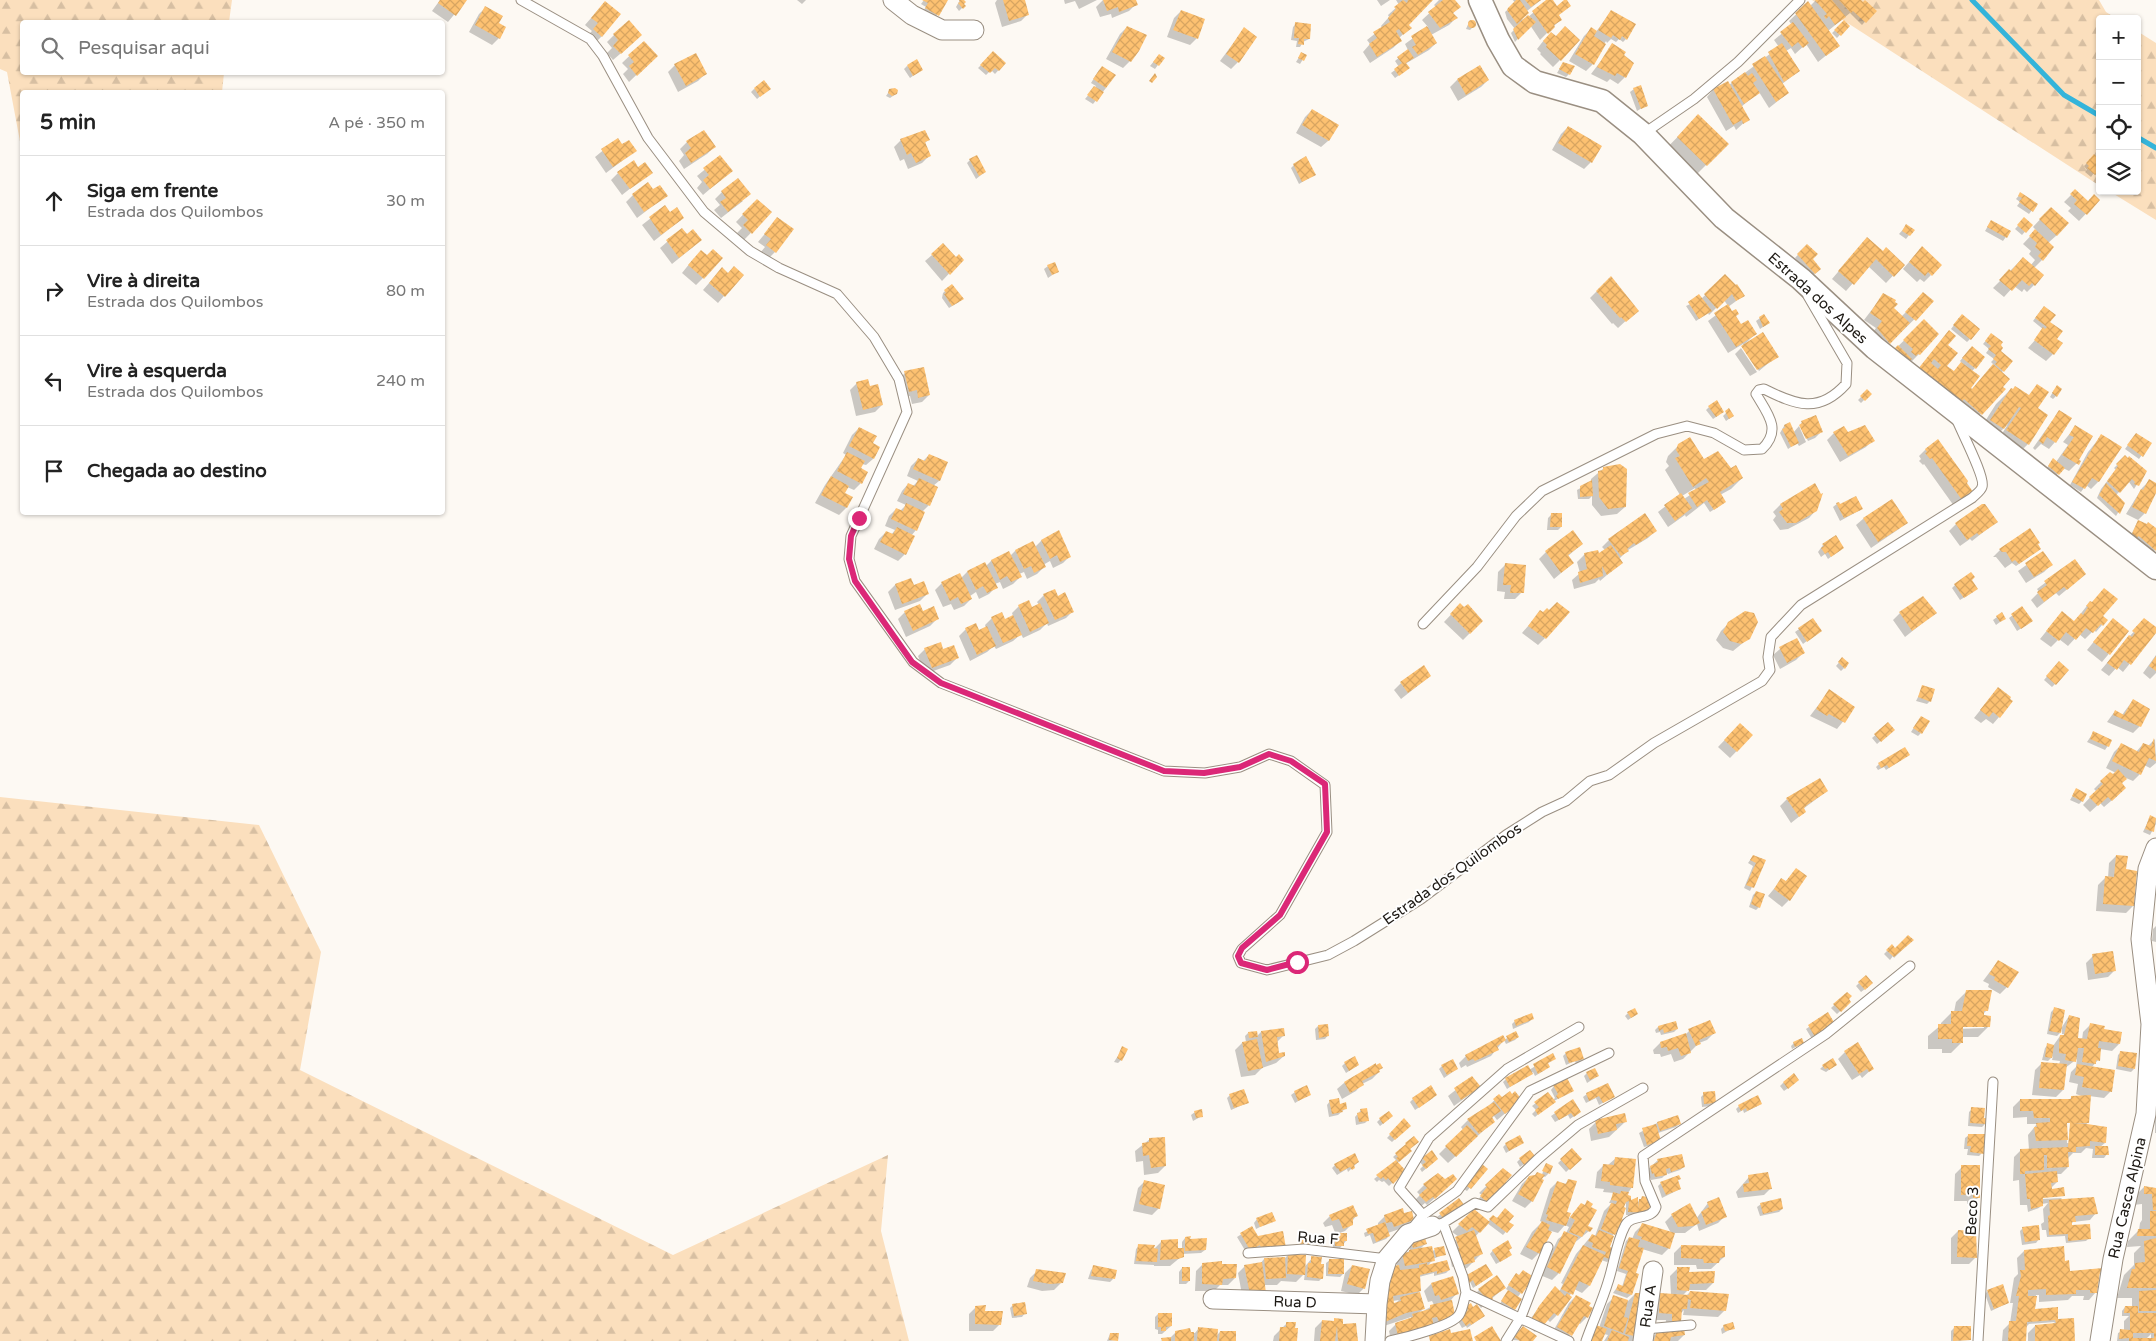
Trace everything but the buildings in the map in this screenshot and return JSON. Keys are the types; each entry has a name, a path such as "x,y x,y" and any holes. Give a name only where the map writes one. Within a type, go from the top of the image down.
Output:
{"street":[{"path":"893,0 912,15 942,30 974,30"},
{"name":"Estrada dos Alpes","path":"1480,0 1498,40 1513,66 1534,82 1602,101 1643,134 1724,218 1802,278 1854,330 1953,411 2090,515 2156,568"},
{"name":"Rua Casca Alpina","path":"2100,1341 2113,1259 2146,1114 2151,1024 2141,940 2148,869 2156,848"},
{"path":"1375,1341 1376,1304 1387,1258 1408,1234 1433,1221"},
{"name":"Rua A","path":"1644,1335 1653,1271"},
{"name":"Rua D","path":"1213,1299 1376,1304"}],"lane":[{"name":"Estrada dos Quilombos","path":"520,0 590,39 603,56 648,138 704,212 750,250 779,268 836,294 874,337 899,379 907,412 851,536 849,559 855,581 912,662 941,683 1164,771 1204,773 1240,767 1269,754 1291,761 1325,784 1327,832 1280,915 1242,948 1238,956 1241,963 1267,970 1328,955 1354,941 1421,899 1506,835 1542,812 1566,801 1590,781 1608,775 1654,743 1762,681 1770,670 1768,656 1771,637 1801,605 1972,498 1982,488 1984,478 1966,443 1953,411"},
{"path":"1643,134 1694,99 1730,68 1800,0"},
{"path":"1423,624 1477,567 1516,516 1542,491 1656,434 1687,426 1714,433 1744,450 1762,449 1769,442 1773,434 1768,415 1756,394 1759,390 1764,389 1781,398 1808,406 1835,396 1846,384 1846,363 1805,290 1802,278"},
{"path":"1586,1341 1608,1282 1626,1223 1633,1218 1652,1214 1655,1211 1656,1207 1645,1181 1643,1156 1826,1034 1910,966"},
{"path":"1390,1341 1412,1336 1453,1320 1459,1315 1466,1293 1463,1277 1433,1221 1399,1188 1429,1138 1506,1069 1579,1027"},
{"path":"1433,1221 1530,1090 1609,1053"},
{"name":"Beco 3","path":"1978,1341 1993,1082"},
{"path":"1433,1221 1475,1203 1488,1206 1539,1158 1578,1125 1643,1088"},
{"path":"1506,1341 1521,1317 1548,1247"},
{"name":"Rua F","path":"1248,1253 1304,1249 1387,1258"},
{"path":"1466,1293 1569,1341"},
{"path":"1644,1335 1691,1325"}],"green space":[{"path":"0,0 232,0 229,20 20,20 20,75 224,75 222,90 20,90 20,141 7,72 0,69"},
{"path":"1812,0 2099,0 2106,12 2111,15 2096,15 2096,183"},
{"path":"2141,34 2156,43 2156,220 2115,195 2141,195"},
{"path":"0,797 259,825 321,952 300,1070 673,1255 888,1155 881,1231 909,1341 0,1341"}],"waterway":[{"path":"1972,0 2064,95 2096,114"},
{"path":"2141,139 2156,148"}],"route":[{"path":"859,518 851,536 849,559 855,581 912,662 941,683 1164,771 1204,773 1240,767 1269,754 1291,761 1325,784 1327,832 1280,915 1242,948 1238,956 1241,963 1267,970 1297,962"}]}
